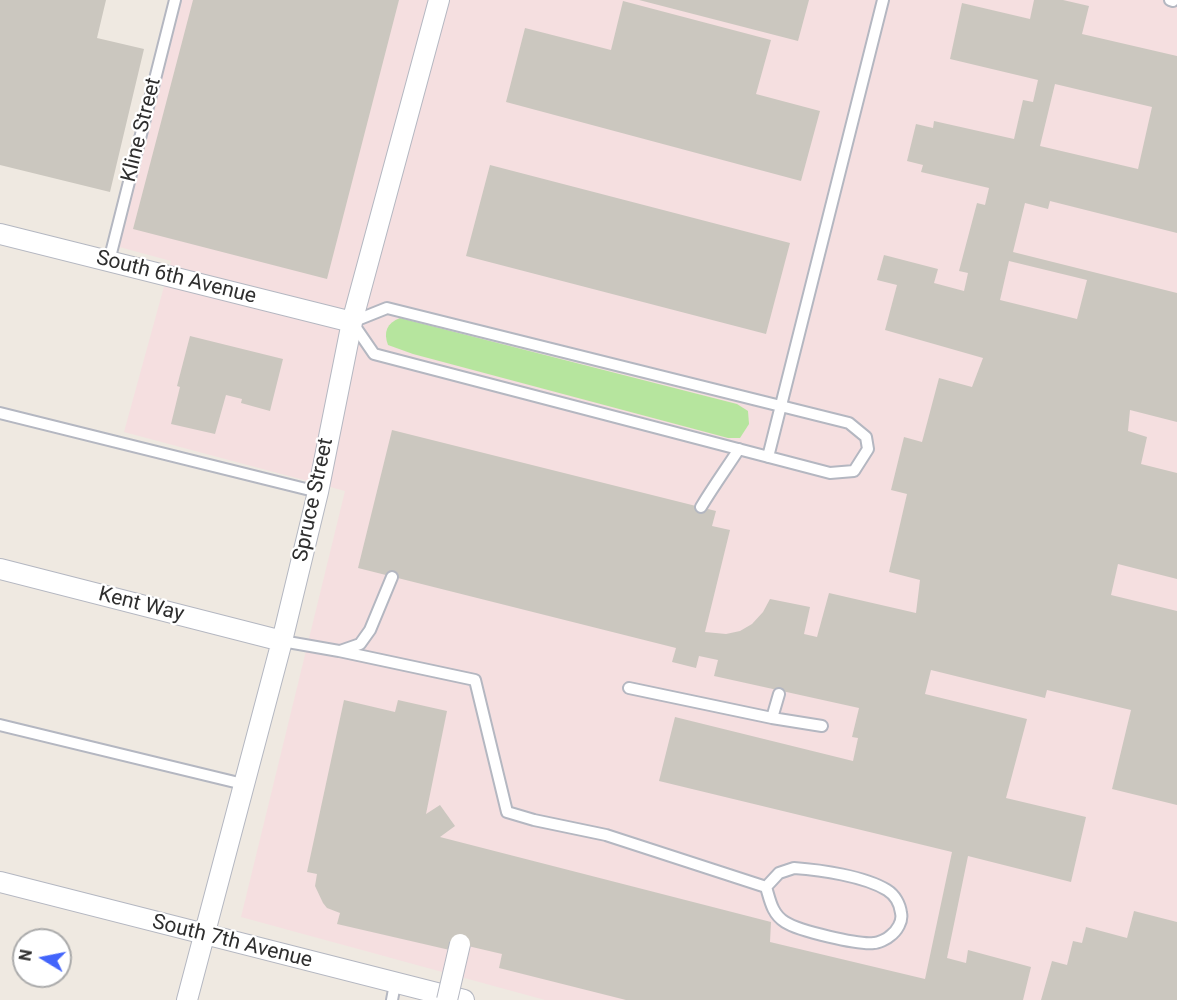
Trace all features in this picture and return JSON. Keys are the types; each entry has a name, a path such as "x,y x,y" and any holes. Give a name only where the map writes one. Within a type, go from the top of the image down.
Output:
{"street":[{"name":"Spruce Street","path":"187,1000 282,641 318,492 352,322 439,0"},
{"name":"South 6th Avenue","path":"0,234 352,322"},
{"name":"Kent Way","path":"0,569 282,641"},
{"name":"South 7th Avenue","path":"0,882 203,934 394,992 464,1000"},
{"path":"447,1000 460,944"}],"lane":[{"name":"Kline Street","path":"109,261 175,0"},
{"path":"768,457 883,0"},
{"path":"387,308 782,405 849,423 866,437 868,449 854,471 830,473 374,354 352,322 387,308"},
{"path":"0,413 318,492"},
{"path":"701,507 739,449"},
{"path":"339,651 360,644 392,577"},
{"path":"282,641 475,680 507,812 606,835 766,887"},
{"path":"629,688 772,718 822,726"},
{"path":"772,718 779,694"},
{"path":"0,725 243,784"},
{"path":"794,868 864,881 888,891 898,901 902,915 900,925 890,936 874,943 849,941 802,929 784,922 771,908 766,887 779,873 794,868"}],"shaded area":[{"path":"177,0 1177,0 1177,1000 545,1000 241,917 345,491 124,432 171,261 112,245"}],"green space":[{"path":"400,318 737,404 748,411 749,424 740,438 728,438 413,354 388,345 387,328"}],"building":[{"path":"0,0 106,0 97,38 144,49 110,192 0,165"},
{"path":"193,0 399,0 327,279 133,229"},
{"path":"639,0 809,0 798,41"},
{"path":"1034,0 1063,0 1089,6 1082,34 1177,56 1177,233 1050,201 1048,209 1025,203 1013,252 1177,293 1177,422 1130,410 1128,431 1147,437 1141,464 1177,473 1177,579 1118,564 1111,595 1177,611 1177,805 1112,789 1131,710 1047,690 1045,698 931,670 925,694 1027,719 1006,798 1086,817 1071,882 968,856 947,958 966,963 968,950 1031,967 1023,1000 626,1000 499,968 502,954 455,943 454,951 337,924 340,913 327,908 315,886 317,874 307,872 344,700 395,712 398,700 447,711 426,814 440,805 455,826 440,837 771,922 770,942 925,979 952,852 659,781 675,717 853,761 858,738 852,737 859,708 714,676 718,660 699,656 696,668 672,662 676,648 358,568 392,430 716,511 712,526 730,530 705,632 726,634 740,631 752,624 763,612 770,599 810,607 804,634 817,637 829,593 916,613 920,580 889,572 907,494 891,490 904,437 922,442 939,378 972,387 983,358 885,330 897,285 877,280 884,255 938,269 934,283 964,291 968,273 959,271 977,203 985,205 989,188 921,172 923,165 907,161 916,124 933,128 934,121 1014,139 1023,100 1033,102 1038,80 950,59 962,3 1030,19","holes":["1055,84 1152,107 1138,169 1040,146","1009,261 1087,280 1077,319 1000,300"]},
{"path":"623,1 771,40 756,94 820,111 801,181 506,102 525,28 611,50"},
{"path":"490,165 790,243 766,334 466,256"},
{"path":"190,336 283,359 270,411 241,403 242,399 226,395 215,434 171,424 180,387 177,386"},
{"path":"1134,911 1177,922 1177,1000 1041,1000 1052,961 1067,965 1073,941 1082,943 1086,927 1127,938"}]}
